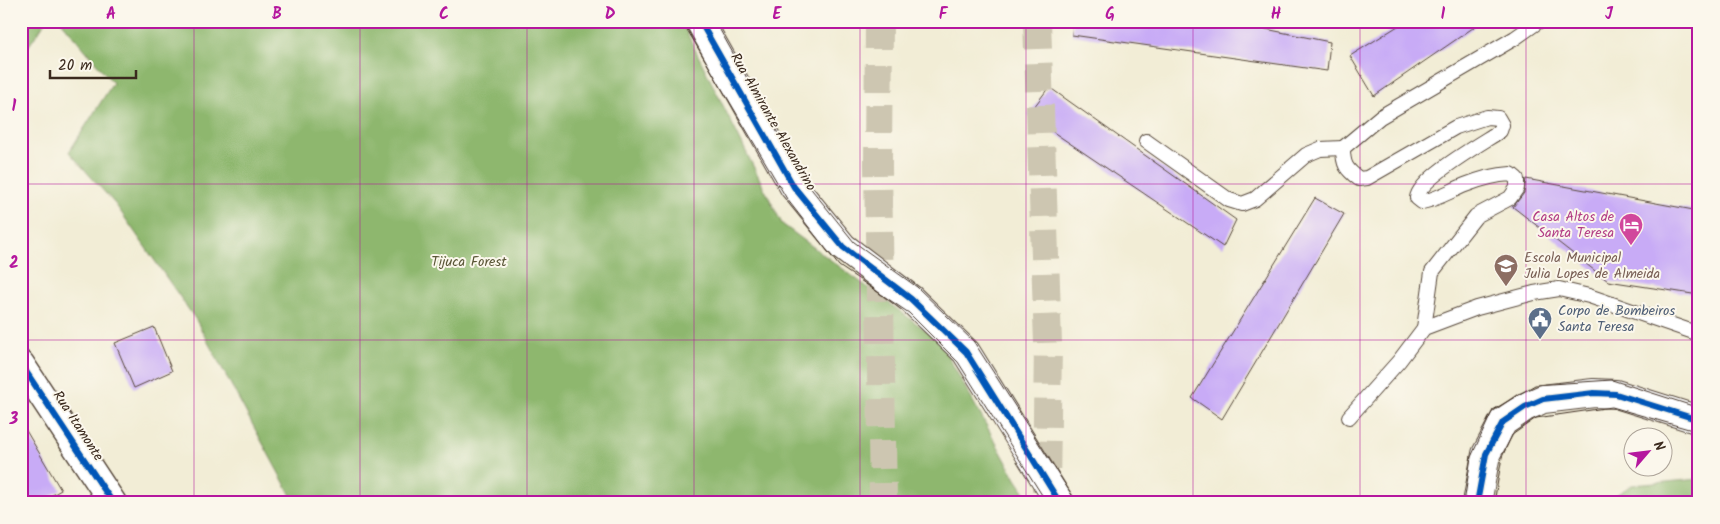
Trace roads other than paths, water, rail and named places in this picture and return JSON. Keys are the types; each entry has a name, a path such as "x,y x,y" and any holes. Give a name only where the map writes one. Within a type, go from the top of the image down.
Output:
{"street":[{"name":"Rua Almirante Alexandrino","path":"700,21 794,187 843,247 911,298 966,352 1060,503"},
{"name":"Rua Itamonte","path":"21,364 113,503"},
{"path":"1477,503 1486,454 1503,422 1525,407 1543,400 1594,393 1616,394 1699,420"}],"lane":[{"path":"1146,141 1229,200 1242,204 1255,199 1306,155 1320,148 1343,148 1380,117 1515,38 1539,21"},
{"path":"1343,148 1343,163 1350,172 1359,179 1367,178 1456,127 1487,116 1498,118 1502,125 1500,131 1440,170 1418,192 1417,198 1422,202 1433,200 1466,184 1494,175 1511,174 1517,179 1517,188 1510,198 1476,216 1432,272 1424,328 1399,361 1349,417"},
{"path":"1424,328 1478,308 1559,289 1589,296 1699,334"}],"tunnel":[{"path":"879,21 878,165 883,503"},
{"path":"1037,21 1048,344 1046,491"}],"tram line":[{"path":"682,21 787,199 839,266 909,313 958,362 1047,503"},
{"path":"715,21 804,180 854,242 917,287 974,342 1077,503"},
{"path":"1464,503 1471,457 1493,410 1535,385 1612,380 1699,408"},
{"path":"1494,503 1502,457 1512,435 1536,418 1612,407 1699,432"}],"place":[{"name":"Casa Altos de Santa Teresa","path":"1631,246"},
{"name":"Escola Municipal Julia Lopes de Almeida","path":"1506,287"},
{"name":"Corpo de Bombeiros Santa Teresa","path":"1540,340"}],"park label":[{"name":"Tijuca Forest","path":"469,262"}]}
